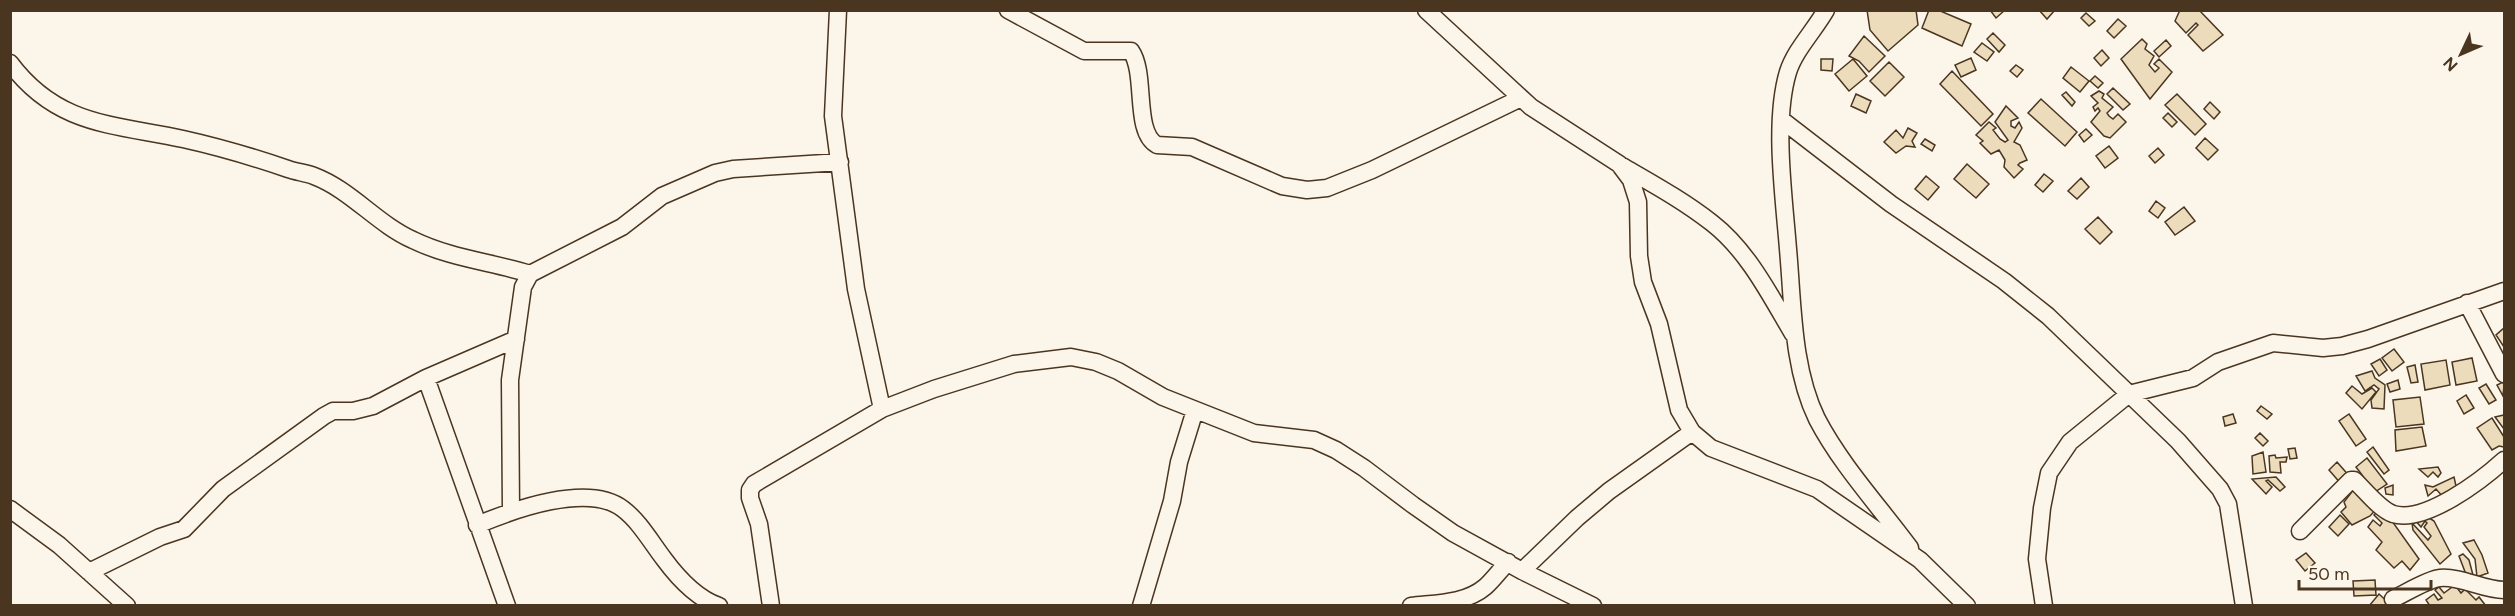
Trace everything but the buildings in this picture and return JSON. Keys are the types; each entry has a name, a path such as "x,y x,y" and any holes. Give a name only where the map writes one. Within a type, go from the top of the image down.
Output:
{"street":[{"path":"838,10 833,116 861,317 882,409"},
{"path":"1008,10 1084,51 1120,49 1131,51 1138,67 1145,129 1153,142 1192,147 1282,186 1307,190 1327,188 1372,170 1521,98"},
{"path":"1426,10 1551,123 1586,141 1618,164 1665,190 1714,224 1747,260 1796,340"},
{"path":"1826,10 1788,70 1784,88 1782,120 1782,173 1796,340 1805,383 1816,417 1834,447 1920,560 1967,606"},
{"path":"10,63 32,89 94,122 216,146 315,176 332,184 384,224 411,240 438,251 530,274"},
{"path":"1782,120 1891,204 2004,281 2048,316 2178,441 2224,496 2228,504 2244,606"},
{"path":"511,511 509,401 523,287 530,274 622,228 662,196 715,173 733,169 840,162"},
{"path":"1618,164 1631,180 1638,202 1642,282 1659,324 1679,410 1692,432 1712,448 1817,489 1920,560"},
{"path":"2044,606 2037,559 2042,508 2049,473 2070,442 2129,394 2193,378 2218,362 2273,343 2323,348 2342,346 2505,291"},
{"path":"2467,303 2505,374"},
{"path":"89,572 160,537 184,528 223,489 333,411 353,411 373,406 426,378 516,339"},
{"path":"771,606 759,524 750,490 754,484 882,409 934,389 1014,364 1071,357 1096,362 1118,371 1163,397 1254,433 1314,440 1336,450 1365,468 1413,506 1453,533 1593,606"},
{"path":"426,378 507,606"},
{"path":"1141,606 1172,501 1179,462 1195,410"},
{"path":"1411,606 1456,600 1473,595 1515,567 1692,432"},
{"path":"2300,531 2352,480 2387,511 2397,515 2442,503 2461,494 2505,460"},
{"path":"477,525 511,511 578,498 607,500 623,508 670,567 698,596 719,606"},
{"path":"10,508 127,606"},
{"path":"2392,599 2439,578 2482,588 2505,590"}]}
